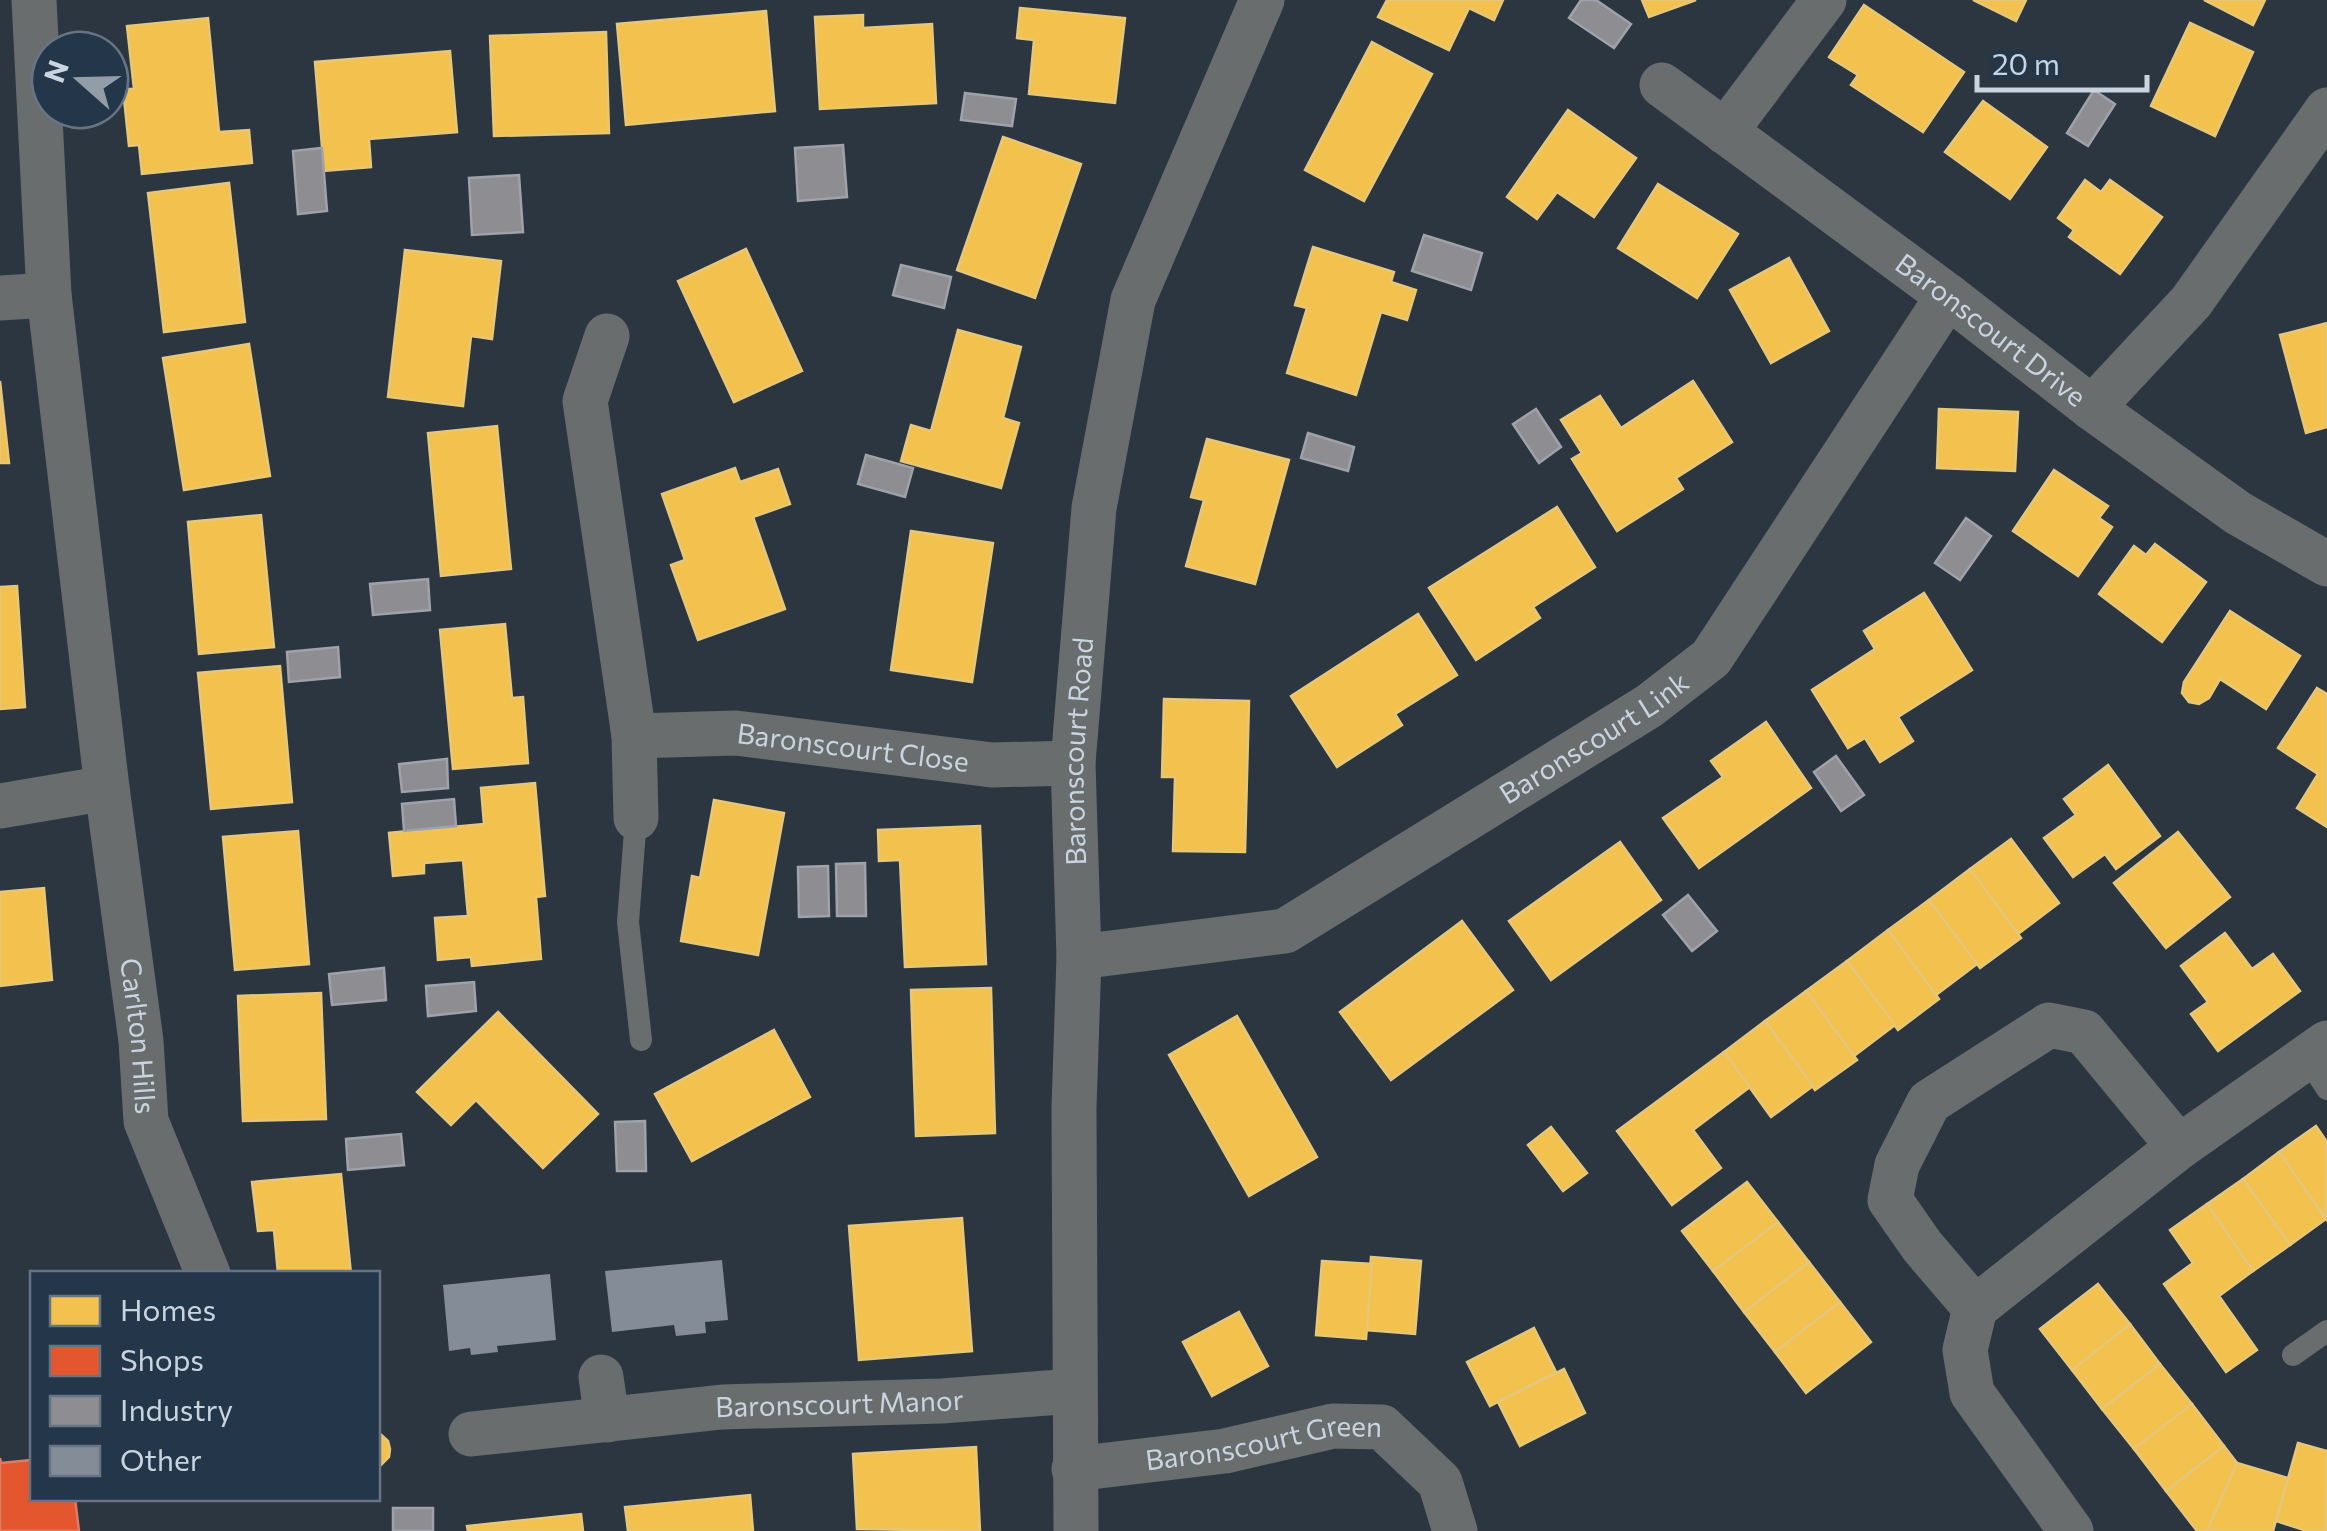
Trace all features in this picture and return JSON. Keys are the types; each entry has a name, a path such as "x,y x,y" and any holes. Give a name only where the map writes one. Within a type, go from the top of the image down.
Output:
{"street":[{"name":"Carlton Hills","path":"34,0 49,295 141,1041 146,1120 207,1271"},
{"name":"Baronscourt Road","path":"1076,1531 1073,1391 1079,957 1073,762 1094,508 1134,300 1262,0"},
{"path":"1725,132 1824,0"},
{"name":"Baronscourt Drive","path":"1662,85 2238,514 2327,564"},
{"path":"2092,408 2191,302 2327,110"},
{"path":"0,298 49,295"},
{"name":"Baronscourt Link","path":"1079,957 1285,931 1648,706 1696,670 1711,658 1948,296"},
{"path":"606,336 585,401 634,736 636,818"},
{"name":"Baronscourt Close","path":"634,736 736,732 992,766 1073,762"},
{"path":"0,806 107,788"},
{"path":"1975,1308 1922,1246 1890,1200 1897,1165 1929,1102 2049,1025 2084,1032 2179,1147"},
{"path":"2071,1531 1972,1392 1965,1350 1975,1308 2179,1147 2320,1063"},
{"name":"Baronscourt Manor","path":"472,1434 604,1399 722,1407 942,1401 1073,1391"},
{"name":"Baronscourt Green","path":"1074,1469 1225,1451 1333,1426 1382,1427 1440,1482 1454,1531"}],"lane":[{"path":"636,818 628,922 641,1040"},
{"path":"2293,1355 2327,1331"}],"building: Homes":[{"path":"1387,0 1503,0 1494,20 1469,8 1449,50 1378,17"},
{"path":"1642,0 1696,0 1649,17"},
{"path":"1973,0 2026,0 2016,21"},
{"path":"2204,0 2265,0 2253,25"},
{"path":"1864,5 1964,72 1923,132 1851,85 1858,75 1829,57"},
{"path":"1020,8 1125,18 1115,103 1029,94 1034,40 1017,38"},
{"path":"766,11 775,111 626,125 617,24"},
{"path":"863,15 863,28 932,24 936,103 820,109 815,17"},
{"path":"208,18 219,132 249,130 252,163 142,174 139,145 129,146 127,130 130,89 134,89 127,26"},
{"path":"2190,23 2253,52 2215,136 2151,106"},
{"path":"606,32 609,133 494,136 490,36"},
{"path":"1372,42 1432,74 1364,201 1305,170"},
{"path":"450,51 457,132 369,139 371,167 324,171 315,62"},
{"path":"1983,101 2047,147 2010,199 1945,152"},
{"path":"1568,110 1636,158 1594,217 1557,192 1537,219 1507,197"},
{"path":"1003,137 1081,164 1035,298 957,270"},
{"path":"2085,180 2101,192 2110,180 2162,217 2120,274 2069,237 2074,230 2058,218"},
{"path":"229,183 245,322 164,332 148,193"},
{"path":"1658,184 1738,234 1697,298 1618,248"},
{"path":"1313,247 1394,272 1391,282 1416,290 1407,320 1381,312 1356,395 1287,373 1307,308 1295,305"},
{"path":"746,249 802,371 734,402 678,281"},
{"path":"405,250 501,261 492,339 471,336 463,406 388,397"},
{"path":"1789,258 1829,331 1771,363 1730,290"},
{"path":"2327,323 2327,427 2306,433 2280,335"},
{"path":"958,330 1021,347 1003,418 1019,423 1001,488 901,461 911,425 931,431"},
{"path":"249,344 270,476 184,490 163,358"},
{"path":"0,381 9,463 0,463"},
{"path":"1693,381 1732,442 1676,478 1683,489 1617,531 1572,459 1582,453 1561,420 1600,396 1621,428"},
{"path":"1939,409 2018,412 2015,471 1937,468"},
{"path":"497,426 511,569 441,576 428,433"},
{"path":"1207,439 1289,460 1255,584 1186,566 1204,500 1191,497"},
{"path":"735,468 740,482 778,469 790,504 753,517 785,609 698,640 671,565 685,560 662,494"},
{"path":"2054,470 2108,506 2099,518 2112,527 2078,576 2013,531"},
{"path":"1557,507 1595,567 1533,607 1540,618 1476,660 1429,588"},
{"path":"261,515 274,647 199,654 188,522"},
{"path":"911,531 993,543 972,682 891,670"},
{"path":"2155,544 2206,582 2162,642 2099,594 2134,546 2146,555"},
{"path":"17,586 25,707 0,709 0,587"},
{"path":"1924,593 1972,670 1898,717 1913,741 1880,762 1865,738 1848,748 1812,690 1875,649 1864,631"},
{"path":"2230,611 2300,656 2266,709 2220,679 2209,698 2199,704 2189,702 2182,693 2184,682"},
{"path":"1418,614 1457,675 1395,714 1402,725 1337,767 1291,696"},
{"path":"505,624 512,698 523,697 528,763 453,769 440,630"},
{"path":"280,666 292,802 211,809 198,673"},
{"path":"2317,688 2327,694 2327,827 2297,808 2318,774 2278,748"},
{"path":"1164,699 1249,701 1245,852 1173,851 1175,777 1162,777"},
{"path":"1766,722 1811,788 1699,868 1663,818 1723,777 1711,761"},
{"path":"2108,765 2160,836 2116,869 2105,854 2073,877 2044,838 2076,815 2064,799"},
{"path":"535,783 545,896 536,897 541,959 472,966 471,957 438,960 435,918 468,916 463,860 424,863 424,873 393,876 389,833 484,824 481,788"},
{"path":"714,800 784,813 758,955 681,941 692,876 700,878"},
{"path":"980,826 986,964 905,967 900,860 879,861 878,830"},
{"path":"298,831 309,964 235,970 223,837"},
{"path":"2178,832 2230,897 2166,948 2114,883"},
{"path":"2011,839 2059,903 2018,934 1970,869"},
{"path":"1620,842 1661,900 1551,980 1509,921"},
{"path":"1970,869 2021,938 1980,968 1929,900"},
{"path":"44,888 52,980 0,986 0,892"},
{"path":"1929,900 1977,964 1936,995 1888,930"},
{"path":"1462,921 1513,990 1391,1080 1340,1012"},
{"path":"1888,930 1939,999 1898,1030 1847,961"},
{"path":"2225,933 2252,969 2273,954 2300,991 2218,1051 2191,1014 2208,1002 2181,966"},
{"path":"1847,961 1895,1025 1854,1056 1806,991"},
{"path":"991,988 995,1133 916,1136 911,990"},
{"path":"1806,991 1857,1060 1815,1090 1765,1021"},
{"path":"321,993 326,1119 243,1121 238,996"},
{"path":"498,1012 598,1114 543,1168 476,1100 451,1125 417,1092"},
{"path":"1237,1016 1317,1157 1249,1196 1169,1055"},
{"path":"1765,1021 1813,1086 1771,1117 1724,1052"},
{"path":"774,1030 810,1097 692,1161 655,1094"},
{"path":"1724,1052 1750,1087 1693,1130 1721,1168 1672,1205 1617,1131"},
{"path":"2316,1126 2327,1142 2326,1219 2279,1152"},
{"path":"1551,1127 1587,1173 1563,1191 1528,1145"},
{"path":"2279,1152 2326,1219 2290,1245 2243,1179"},
{"path":"341,1174 351,1271 278,1271 274,1230 258,1231 252,1182"},
{"path":"2243,1179 2290,1245 2253,1271 2207,1204"},
{"path":"1747,1182 1778,1222 1713,1271 1682,1231"},
{"path":"2207,1204 2253,1271 2219,1296 2257,1350 2226,1372 2164,1284 2193,1263 2170,1230"},
{"path":"962,1218 972,1351 859,1360 849,1226"},
{"path":"1778,1222 1809,1262 1744,1312 1713,1271"},
{"path":"1371,1257 1421,1261 1415,1334 1366,1330"},
{"path":"1322,1261 1372,1264 1366,1339 1316,1335"},
{"path":"1809,1262 1840,1302 1775,1352 1744,1312"},
{"path":"2098,1284 2130,1324 2072,1370 2040,1329"},
{"path":"1840,1302 1871,1342 1806,1393 1775,1352"},
{"path":"1239,1312 1268,1366 1212,1396 1183,1342"},
{"path":"2130,1324 2160,1364 2102,1409 2072,1370"},
{"path":"1534,1328 1556,1372 1490,1406 1467,1362"},
{"path":"2160,1364 2192,1404 2134,1449 2102,1409"},
{"path":"1564,1369 1585,1413 1520,1446 1498,1402"},
{"path":"2192,1404 2224,1446 2166,1491 2134,1449"},
{"path":"380,1434 388,1441 389,1457 380,1466"},
{"path":"2298,1443 2327,1451 2326,1531 2307,1531 2276,1521"},
{"path":"2224,1446 2237,1463 2207,1531 2197,1531 2166,1491"},
{"path":"976,1447 980,1531 857,1529 853,1454"},
{"path":"2237,1463 2288,1478 2273,1531 2207,1531"},
{"path":"750,1495 753,1531 628,1531 625,1507"},
{"path":"581,1514 583,1531 468,1531 467,1526"}],"building: Shops":[{"path":"0,1458 1,1463 30,1460 30,1501 75,1501 79,1531 0,1531"}],"building: Industry":[{"path":"1581,0 1596,0 1631,24 1614,48 1569,18"},
{"path":"2094,90 2115,104 2088,146 2067,133"},
{"path":"965,93 1016,99 1012,126 961,120"},
{"path":"843,145 847,197 798,201 795,148"},
{"path":"322,148 327,211 298,214 293,151"},
{"path":"519,175 523,232 472,235 469,178"},
{"path":"1424,235 1482,253 1471,290 1412,271"},
{"path":"901,265 951,277 944,308 893,295"},
{"path":"1536,409 1561,447 1539,463 1513,424"},
{"path":"1308,433 1354,447 1348,471 1301,458"},
{"path":"866,455 913,468 905,497 858,484"},
{"path":"1966,518 1991,536 1960,580 1935,563"},
{"path":"428,579 430,610 373,615 370,584"},
{"path":"338,647 340,677 289,682 287,652"},
{"path":"1836,756 1864,795 1841,811 1814,772"},
{"path":"447,759 448,788 402,792 399,764"},
{"path":"454,799 456,826 404,831 402,804"},
{"path":"865,863 866,916 837,916 836,864"},
{"path":"828,866 829,916 799,917 798,867"},
{"path":"1688,895 1717,931 1692,951 1663,915"},
{"path":"384,968 386,1000 332,1005 329,974"},
{"path":"474,982 476,1011 428,1016 426,986"},
{"path":"645,1121 646,1171 617,1171 615,1122"},
{"path":"401,1134 404,1165 348,1170 346,1139"},
{"path":"393,1508 433,1508 433,1531 393,1531"}],"building: Other":[{"path":"722,1260 728,1320 705,1322 706,1333 676,1336 674,1325 612,1332 605,1271"},
{"path":"550,1274 556,1340 497,1346 498,1352 471,1355 470,1348 449,1351 443,1285"}]}
